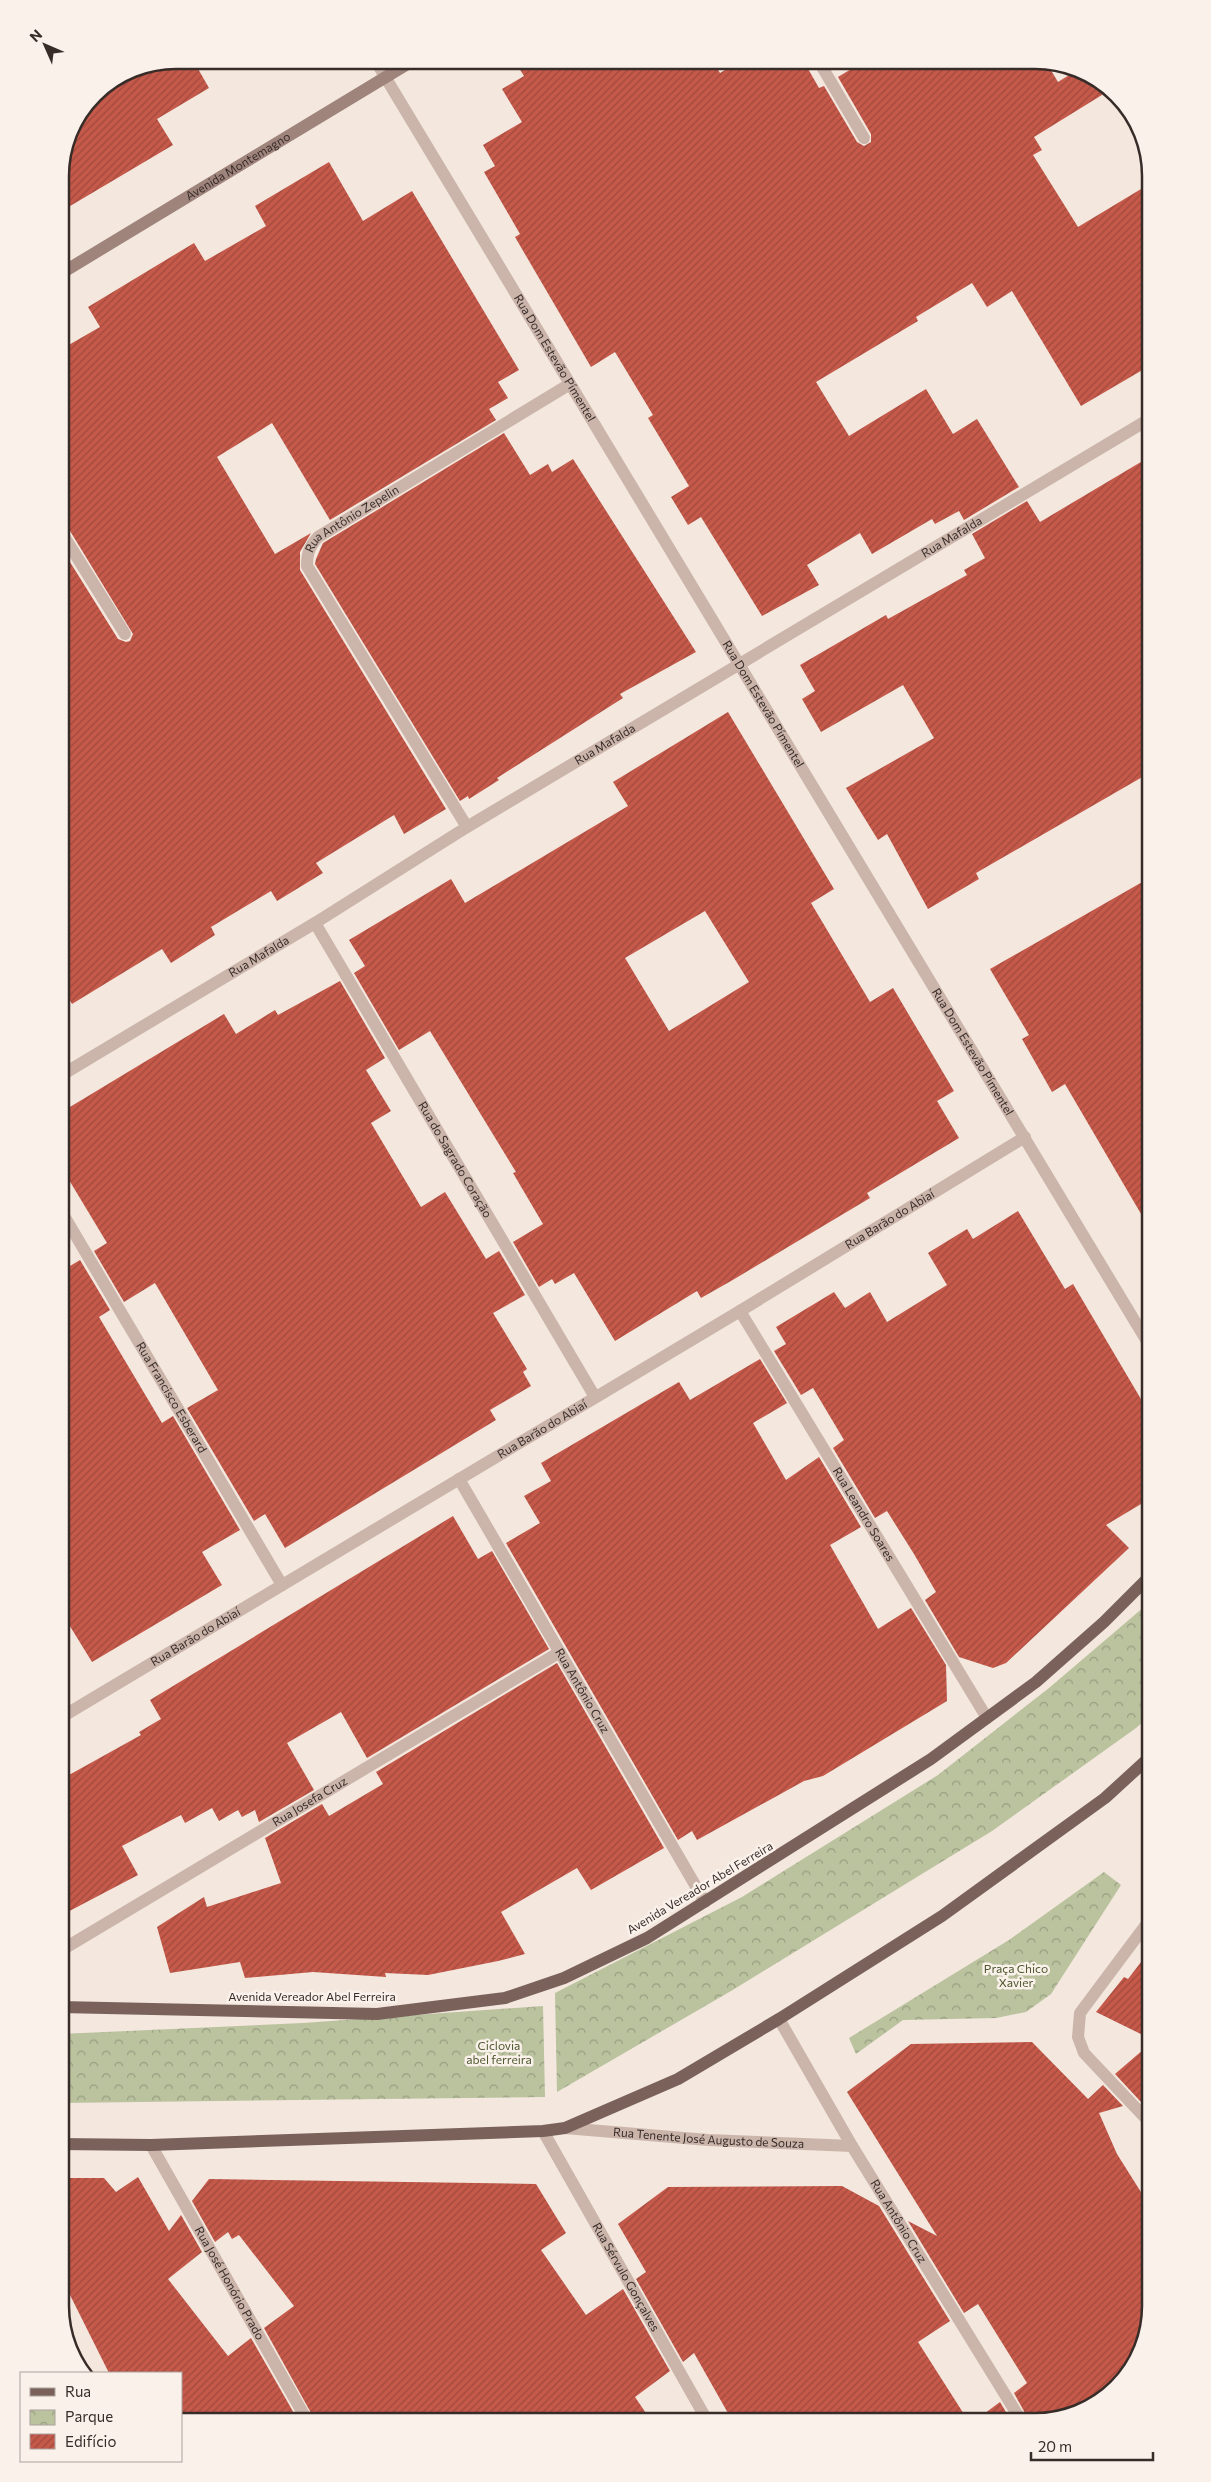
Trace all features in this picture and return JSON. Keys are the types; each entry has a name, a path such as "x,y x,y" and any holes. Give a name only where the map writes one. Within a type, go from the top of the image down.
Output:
{"main road":[{"name":"Avenida Vereador Abel Ferreira","path":"69,2008 377,2014 504,1998 564,1978 647,1938 932,1759 1036,1682 1104,1622 1142,1584"},
{"path":"69,2144 151,2144 543,2131 565,2128 678,2079 779,2019 942,1916 1105,1798 1142,1764"}],"street":[{"name":"Rua Dom Estevão Pímentel","path":"381,69 1142,1333"},
{"name":"Avenida Montemagno","path":"69,269 399,69"},
{"path":"823,69 864,138"},
{"name":"Rua Antônio Zepelin","path":"467,827 307,566 307,555 310,546 318,538 570,384"},
{"name":"Rua Mafalda","path":"69,1071 315,923 467,827 1142,423"},
{"path":"69,544 125,634"},
{"name":"Rua do Sagrado Coração","path":"315,923 595,1397"},
{"name":"Rua Barão do Abiaí","path":"69,1713 740,1311 1024,1137"},
{"name":"Rua Francisco Esberard","path":"69,1224 282,1585"},
{"name":"Rua Leandro Soares","path":"740,1311 987,1718"},
{"name":"Rua Antônio Cruz","path":"459,1479 705,1902"},
{"name":"Rua Josefa Cruz","path":"69,1946 560,1652"},
{"path":"1142,1930 1080,2013 1078,2037 1084,2053 1142,2114"},
{"name":"Rua Antônio Cruz","path":"779,2019 852,2146 1016,2413"},
{"name":"Rua Tenente José Augusto de Souza","path":"565,2128 708,2140 852,2146"},
{"name":"Rua Sérvulo Gonçalves","path":"543,2131 703,2413"},
{"name":"Rua José Honório Prado","path":"151,2144 303,2413"}],"green space":[{"path":"1142,1609 1142,1723 1136,1728 992,1831 731,1991 557,2092 555,1993 742,1897 938,1775 1049,1688"},
{"name":"Praça Chico Xavier","path":"1104,1872 1121,1885 1051,1994 1026,2012 996,2018 903,2020 856,2054 849,2038 1009,1940"},
{"name":"Ciclovia abel ferreira","path":"543,2006 545,2097 69,2103 69,2034 303,2023"}],"building":[{"path":"169,69 198,69 209,88 157,119 173,145 69,207 69,169 72,148 80,129 95,105 116,87 148,72"},
{"path":"520,69 718,69 720,73 727,69 808,69 819,88 824,86 857,142 864,146 871,142 871,134 838,77 851,69 1042,69 1051,70 1058,82 1070,74 1082,80 1104,94 1034,137 1042,150 1033,155 1078,227 1142,188 1142,370 1081,406 1012,291 987,307 972,283 916,317 918,321 816,382 849,436 926,389 953,434 977,419 1019,487 964,520 959,511 935,524 932,519 872,554 860,533 807,565 819,585 762,616 701,517 688,525 671,497 689,486 648,418 653,415 615,352 591,367 515,237 520,234 484,172 495,166 483,145 522,122 502,89 524,76"},
{"path":"329,162 363,221 412,191 519,370 498,382 508,398 489,409 496,420 330,520 272,423 217,457 275,554 311,533 300,552 300,570 446,809 404,834 394,815 316,863 323,873 277,901 271,891 211,927 215,935 171,963 162,949 72,1004 69,999 69,560 118,639 126,642 130,641 133,634 69,529 69,345 100,327 88,307 194,243 205,261 266,226 255,206"},
{"path":"504,433 530,475 548,464 552,472 573,459 696,652 620,694 623,698 497,778 499,780 469,799 468,796 460,801 315,564 323,543"},
{"path":"1142,461 1142,777 976,873 979,879 928,909 887,834 878,840 846,788 934,738 903,685 821,732 802,699 815,691 800,665 886,615 888,619 967,575 964,570 985,558 972,534 1027,501 1040,522"},
{"path":"728,712 834,889 811,903 870,1002 893,988 954,1091 937,1101 959,1138 867,1193 870,1198 731,1281 701,1298 697,1291 615,1341 574,1273 555,1284 552,1279 539,1287 513,1242 543,1224 513,1173 516,1172 430,1031 399,1050 354,973 365,966 349,940 451,879 465,903 628,806 613,782","holes":["705,911 749,982 669,1031 625,958"]},
{"path":"1142,882 1142,1216 1065,1084 1052,1092 1022,1039 1029,1035 990,969"},
{"path":"340,981 385,1058 366,1070 391,1111 371,1123 421,1207 445,1192 486,1259 499,1251 525,1295 493,1313 527,1369 523,1372 531,1386 490,1410 496,1420 285,1548 265,1514 254,1521 187,1408 218,1390 155,1283 124,1302 94,1251 107,1243 69,1180 69,1108 224,1014 236,1034 275,1010 278,1015"},
{"path":"1018,1211 1065,1289 1073,1284 1142,1401 1142,1503 1106,1525 1129,1548 1006,1663 993,1668 959,1657 925,1600 936,1592 914,1554 887,1511 875,1518 833,1448 844,1440 813,1388 801,1395 774,1351 786,1344 776,1327 834,1292 845,1308 870,1292 887,1322 947,1285 928,1253 967,1229 973,1239"},
{"path":"80,1260 110,1310 99,1317 162,1423 173,1416 240,1530 202,1552 222,1585 92,1662 69,1625 69,1267"},
{"path":"760,1359 787,1403 753,1423 786,1480 819,1457 861,1527 830,1545 878,1629 911,1608 946,1665 947,1701 823,1776 804,1781 697,1840 692,1831 678,1840 506,1543 540,1523 524,1496 551,1481 541,1463 679,1382 690,1400"},
{"path":"453,1516 478,1559 492,1551 549,1649 367,1758 341,1712 287,1743 314,1790 259,1822 255,1810 242,1817 238,1810 219,1821 212,1808 185,1823 181,1815 122,1846 138,1875 69,1911 69,1775 141,1735 139,1732 161,1719 150,1700"},
{"path":"557,1663 664,1848 591,1890 577,1868 501,1912 525,1954 498,1961 428,1975 385,1973 386,1977 313,1972 245,1978 240,1962 170,1973 157,1927 204,1897 207,1907 281,1883 265,1838 322,1804 329,1816 383,1784 376,1772"},
{"path":"1142,1961 1142,2035 1096,2012 1124,1977 1128,1979"},
{"path":"1032,2042 1088,2099 1103,2085 1123,2106 1099,2113 1117,2154 1142,2194 1141,2320 1137,2340 1124,2366 1106,2387 1089,2399 1063,2410 1025,2413 1014,2393 1027,2383 978,2304 964,2313 908,2221 937,2236 847,2092 911,2044"},
{"path":"1142,2051 1142,2102 1141,2102 1115,2074"},
{"path":"138,2177 169,2231 181,2215 202,2252 168,2279 228,2356 251,2338 294,2413 182,2413 182,2372 108,2372 69,2293 69,2178 104,2178 116,2192"},
{"path":"209,2179 536,2184 566,2233 541,2250 586,2315 623,2289 670,2371 635,2397 646,2413 311,2413 264,2328 294,2306 239,2235 232,2239 228,2232 215,2242 192,2201"},
{"path":"842,2186 879,2206 950,2321 918,2342 963,2413 728,2413 694,2353 683,2362 636,2279 646,2272 618,2224 668,2187"},
{"path":"1000,2402 1007,2413 985,2413"}]}
